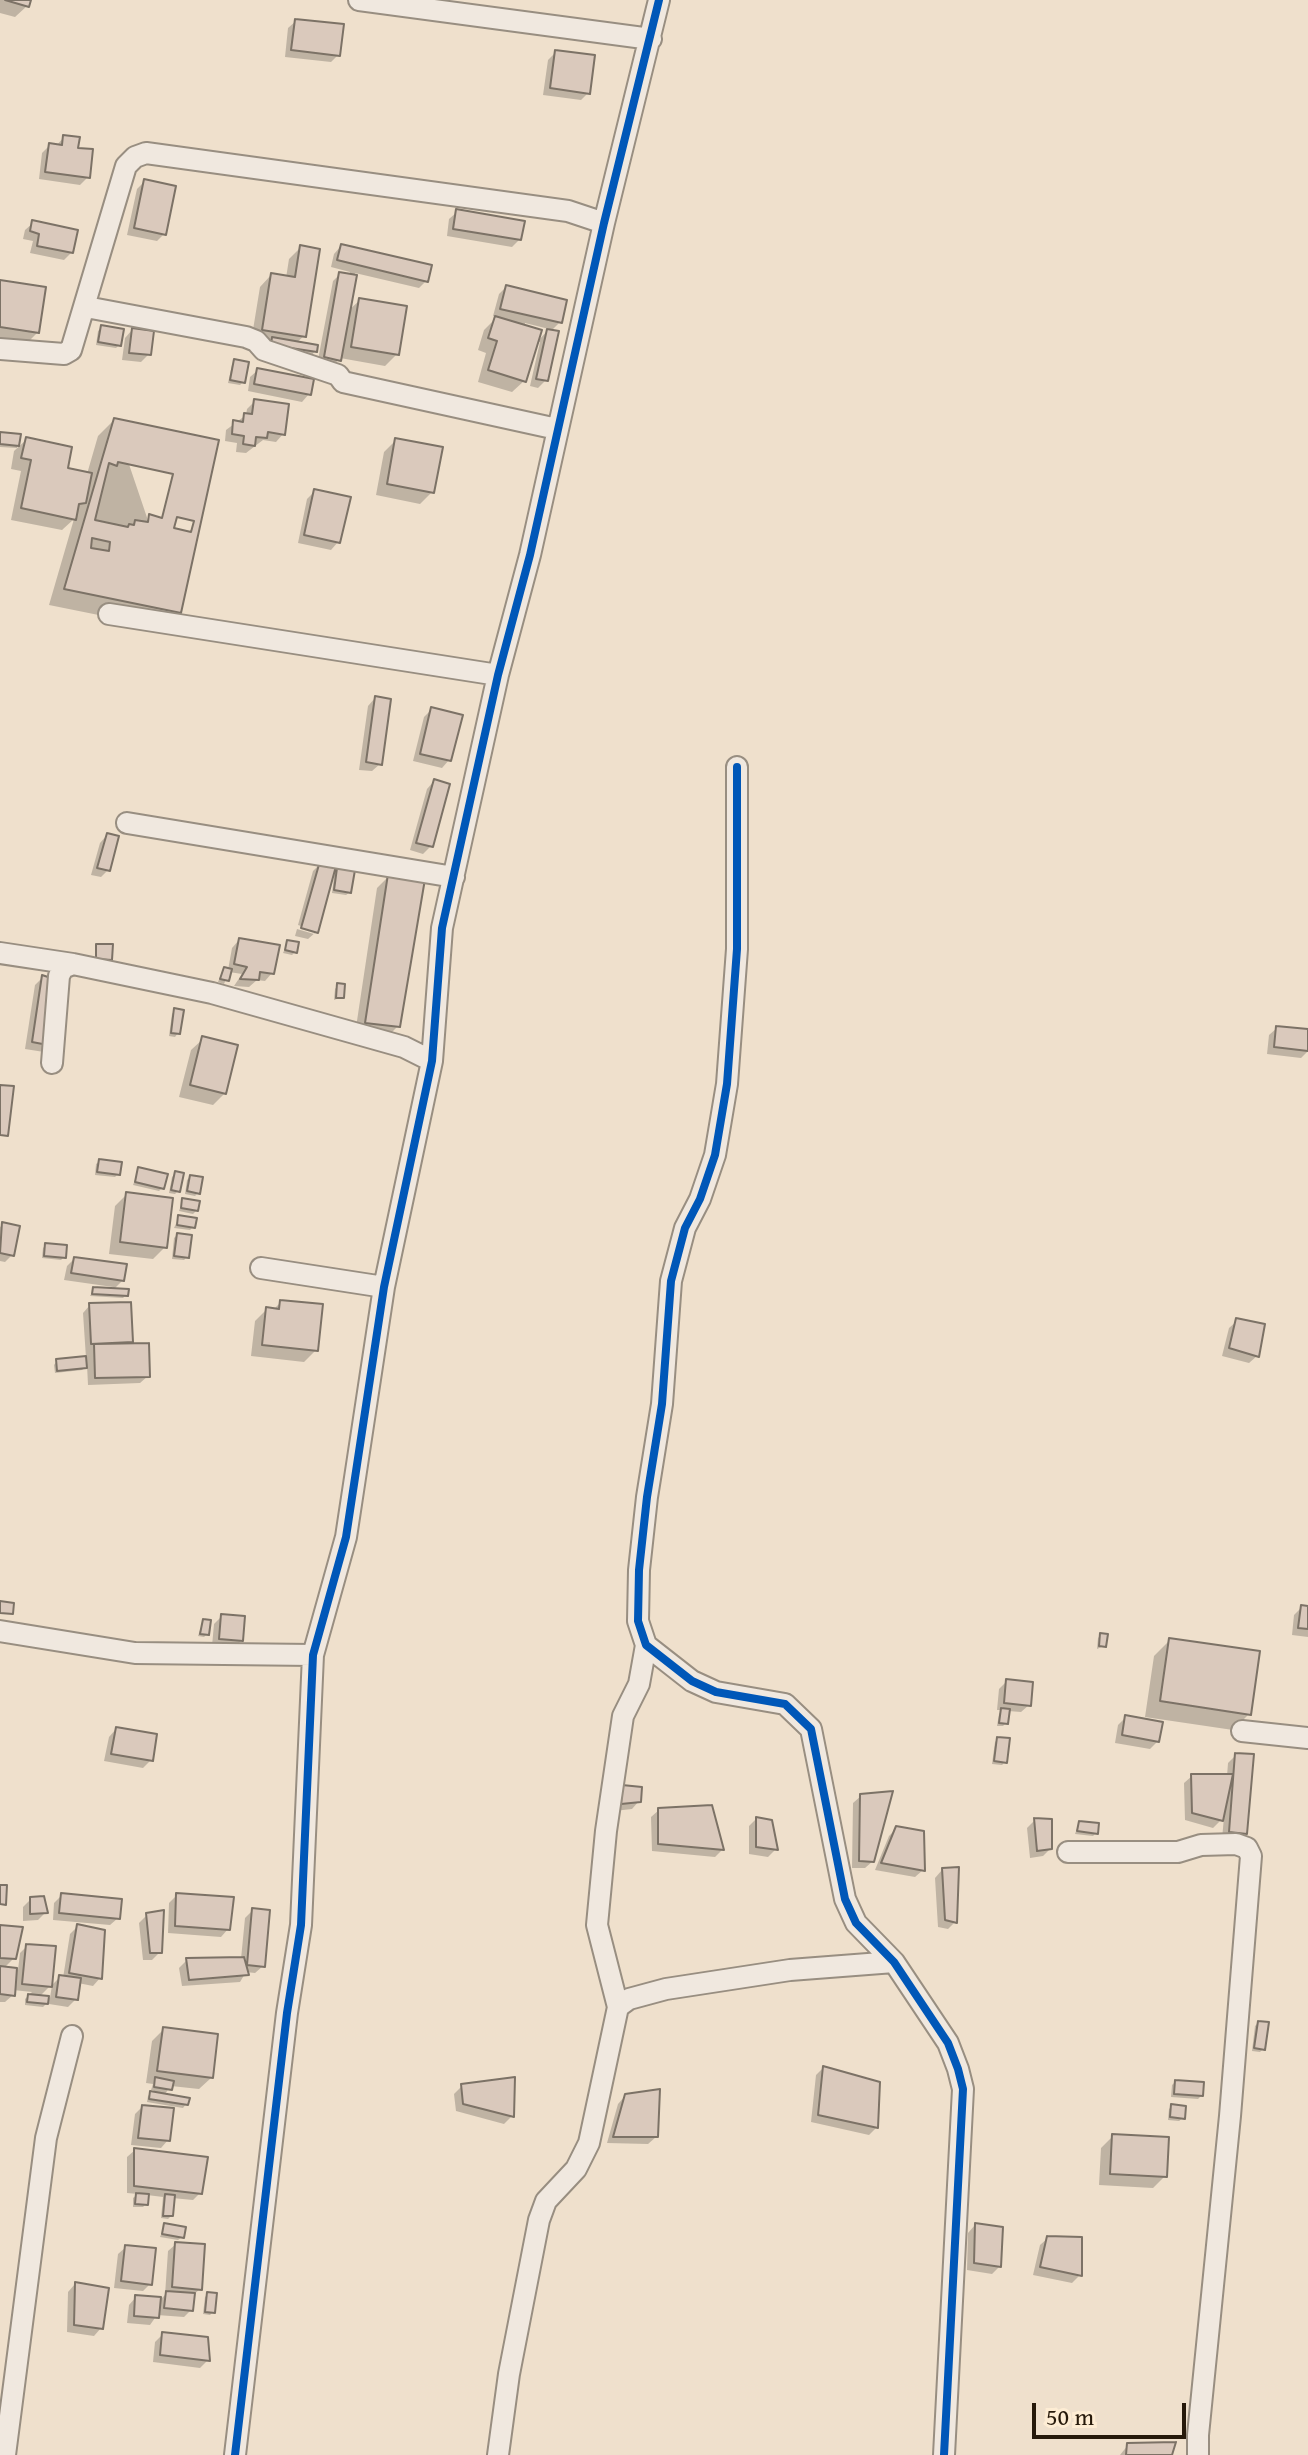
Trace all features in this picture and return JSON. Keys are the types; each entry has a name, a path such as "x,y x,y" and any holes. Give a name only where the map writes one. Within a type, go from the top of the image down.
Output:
{"street":[{"path":"359,0 651,39"},
{"path":"235,2455 301,1925 313,1655 346,1537 384,1287 432,1061 442,928 498,675 530,555 604,223 659,0"},
{"path":"0,349 64,354 71,350 126,166 135,157 146,153 568,211 604,223"},
{"path":"86,307 246,337 256,341 264,350 338,375 343,382 557,429"},
{"path":"109,614 498,675"},
{"path":"498,2455 509,2374 539,2220 546,2201 576,2169 589,2143 618,2007 597,1925 606,1831 623,1716 639,1684 646,1645 638,1621 639,1570 662,1404 671,1281 685,1228 700,1199 715,1155 727,1084 737,949 737,767"},
{"path":"127,823 454,877"},
{"path":"0,953 73,964 212,993 404,1047 432,1061"},
{"path":"52,1063 59,976 63,968 73,964"},
{"path":"261,1268 384,1287"},
{"path":"0,1631 135,1653 313,1655"},
{"path":"646,1645 692,1681 716,1692 785,1704 811,1729 845,1899 856,1923 894,1962 948,2043 963,2089 944,2455"},
{"path":"1242,1731 1308,1738"},
{"path":"1068,1852 1178,1852 1201,1845 1236,1844 1247,1848 1251,1856 1198,2455"},
{"path":"618,2007 629,1999 666,1989 790,1970 894,1962"},
{"path":"5,2455 46,2138 72,2036"}],"building":[{"path":"5,0 31,0 29,7"},
{"path":"295,19 344,24 340,56 291,50"},
{"path":"555,50 595,55 590,94 550,88"},
{"path":"63,135 80,137 78,148 93,149 90,178 45,172 49,143 62,145"},
{"path":"144,179 176,186 166,235 134,228"},
{"path":"456,209 525,221 521,240 453,229"},
{"path":"32,220 78,230 73,253 37,246 39,234 30,231"},
{"path":"341,244 432,265 428,282 337,260"},
{"path":"300,245 320,249 306,337 262,330 271,273 295,277"},
{"path":"339,272 357,275 341,361 324,357"},
{"path":"0,280 46,287 39,333 0,327"},
{"path":"506,285 567,300 562,323 500,309"},
{"path":"359,298 407,306 399,355 351,347"},
{"path":"495,316 542,330 526,382 488,370 497,341 488,338"},
{"path":"101,325 124,329 121,346 98,342"},
{"path":"132,328 154,331 151,355 129,353"},
{"path":"547,329 559,331 548,381 536,379"},
{"path":"272,337 318,345 317,352 271,345"},
{"path":"234,359 249,362 245,383 230,380"},
{"path":"257,368 314,379 311,395 254,384"},
{"path":"254,399 289,404 285,435 268,432 267,438 256,437 255,446 243,444 244,436 232,434 233,420 243,422 244,413 252,414"},
{"path":"114,418 219,440 181,613 64,589"},
{"path":"0,432 21,434 19,446 0,444"},
{"path":"26,437 72,447 68,468 92,473 86,503 79,504 76,520 21,508 31,460 21,458"},
{"path":"395,438 443,447 434,493 387,484"},
{"path":"118,462 173,474 162,518 149,514 148,522 135,520 134,525 129,524 128,527 95,520 109,463 117,466"},
{"path":"314,489 351,497 340,543 304,535"},
{"path":"177,517 194,521 191,532 174,528"},
{"path":"92,538 110,542 109,551 91,548"},
{"path":"375,696 391,699 382,765 366,762"},
{"path":"431,707 463,715 451,761 420,754"},
{"path":"434,779 450,784 433,847 416,843"},
{"path":"107,833 119,836 110,871 97,868"},
{"path":"320,861 336,866 318,933 301,928"},
{"path":"337,868 355,870 351,893 334,890"},
{"path":"388,874 425,879 400,1027 365,1023"},
{"path":"239,938 280,945 274,974 260,972 259,980 240,979 247,967 234,964"},
{"path":"287,940 299,942 297,953 285,950"},
{"path":"96,944 113,944 112,960 96,959"},
{"path":"224,967 232,969 229,981 220,979"},
{"path":"42,975 63,982 53,1046 32,1042"},
{"path":"337,983 345,984 344,998 336,998"},
{"path":"174,1008 184,1010 180,1034 171,1033"},
{"path":"1276,1026 1308,1029 1308,1051 1274,1047"},
{"path":"202,1036 238,1045 226,1094 190,1085"},
{"path":"0,1085 14,1086 8,1136 0,1135"},
{"path":"99,1159 122,1162 120,1175 97,1172"},
{"path":"138,1167 168,1174 164,1189 135,1182"},
{"path":"175,1171 184,1173 180,1192 171,1190"},
{"path":"190,1175 203,1177 200,1194 187,1191"},
{"path":"126,1192 173,1198 167,1248 120,1242"},
{"path":"182,1198 200,1201 198,1211 181,1208"},
{"path":"178,1215 197,1218 195,1228 177,1225"},
{"path":"2,1222 20,1226 14,1256 0,1253"},
{"path":"177,1233 192,1235 189,1258 174,1256"},
{"path":"45,1243 67,1245 66,1258 44,1256"},
{"path":"74,1257 127,1264 124,1281 71,1273"},
{"path":"93,1287 129,1289 128,1296 92,1294"},
{"path":"280,1300 323,1304 318,1351 262,1345 266,1307 279,1309"},
{"path":"131,1302 133,1342 91,1344 89,1303"},
{"path":"1236,1318 1265,1324 1259,1357 1229,1348"},
{"path":"149,1343 150,1377 95,1378 94,1344"},
{"path":"86,1356 87,1368 57,1371 56,1359"},
{"path":"0,1601 14,1603 13,1614 0,1613"},
{"path":"1301,1605 1308,1606 1308,1629 1298,1628"},
{"path":"221,1614 245,1616 243,1641 219,1639"},
{"path":"203,1619 211,1620 209,1635 200,1634"},
{"path":"1100,1633 1108,1634 1106,1647 1099,1646"},
{"path":"1169,1638 1260,1651 1251,1715 1160,1701"},
{"path":"1006,1679 1033,1682 1031,1706 1004,1703"},
{"path":"1001,1708 1010,1709 1008,1724 999,1723"},
{"path":"1125,1715 1163,1722 1159,1742 1122,1735"},
{"path":"116,1727 157,1734 153,1761 111,1754"},
{"path":"997,1737 1010,1738 1007,1763 994,1761"},
{"path":"1235,1753 1254,1754 1247,1834 1229,1832"},
{"path":"1191,1774 1233,1774 1223,1821 1192,1813"},
{"path":"622,1785 642,1787 641,1802 621,1804"},
{"path":"893,1791 874,1862 859,1861 860,1794"},
{"path":"712,1805 724,1850 658,1844 658,1808"},
{"path":"756,1817 772,1820 778,1850 756,1847"},
{"path":"1034,1818 1052,1819 1052,1849 1037,1851"},
{"path":"1079,1821 1099,1823 1098,1834 1077,1831"},
{"path":"896,1826 924,1831 925,1871 881,1863"},
{"path":"959,1867 957,1923 945,1920 942,1868"},
{"path":"0,1885 7,1885 6,1905 0,1904"},
{"path":"61,1893 122,1899 120,1919 59,1913"},
{"path":"176,1893 234,1897 230,1930 175,1926"},
{"path":"44,1896 48,1913 30,1914 30,1897"},
{"path":"252,1908 270,1910 265,1967 247,1965"},
{"path":"164,1910 162,1953 150,1953 146,1913"},
{"path":"77,1924 105,1930 102,1979 69,1973"},
{"path":"0,1925 23,1927 16,1959 0,1958"},
{"path":"26,1944 56,1946 52,1987 22,1984"},
{"path":"244,1957 249,1975 189,1980 186,1958"},
{"path":"0,1966 17,1968 15,1996 0,1994"},
{"path":"59,1975 81,1978 78,2000 56,1997"},
{"path":"28,1994 49,1996 48,2004 27,2002"},
{"path":"1258,2021 1269,2022 1265,2050 1254,2048"},
{"path":"163,2027 218,2034 213,2078 157,2071"},
{"path":"823,2066 880,2082 878,2128 818,2115"},
{"path":"155,2077 174,2081 172,2090 154,2087"},
{"path":"515,2077 514,2117 463,2104 461,2084"},
{"path":"1175,2080 1204,2082 1203,2096 1174,2094"},
{"path":"660,2089 658,2137 613,2137 625,2094"},
{"path":"150,2091 190,2098 188,2105 149,2099"},
{"path":"1171,2104 1186,2106 1185,2119 1170,2117"},
{"path":"142,2105 174,2108 170,2141 138,2138"},
{"path":"1112,2134 1169,2137 1167,2177 1110,2174"},
{"path":"134,2148 208,2157 202,2194 134,2186"},
{"path":"136,2193 149,2194 148,2205 135,2204"},
{"path":"165,2194 175,2195 173,2216 163,2216"},
{"path":"164,2223 186,2227 184,2238 162,2234"},
{"path":"975,2223 1003,2227 1001,2267 974,2263"},
{"path":"1047,2236 1082,2237 1082,2276 1040,2267"},
{"path":"175,2242 205,2244 202,2290 172,2287"},
{"path":"125,2245 156,2248 152,2285 121,2281"},
{"path":"75,2282 109,2288 103,2329 74,2325"},
{"path":"166,2291 195,2293 193,2311 164,2308"},
{"path":"207,2292 217,2293 215,2313 205,2312"},
{"path":"135,2295 161,2297 159,2318 134,2316"},
{"path":"162,2332 208,2337 210,2361 160,2355"},
{"path":"1176,2442 1172,2455 1126,2455 1127,2443"}],"cycle path":[{"path":"235,2455 287,2013 301,1925 313,1655 346,1537 384,1287 432,1061 442,928 498,675 530,555 604,223 659,0"},
{"path":"737,767 737,949 727,1084 715,1155 700,1199 685,1228 671,1281 662,1404 639,1570 638,1621 646,1645 692,1681 716,1692 785,1704 811,1729 845,1899 856,1923 894,1962 948,2043 958,2069 963,2089 944,2455"}]}
